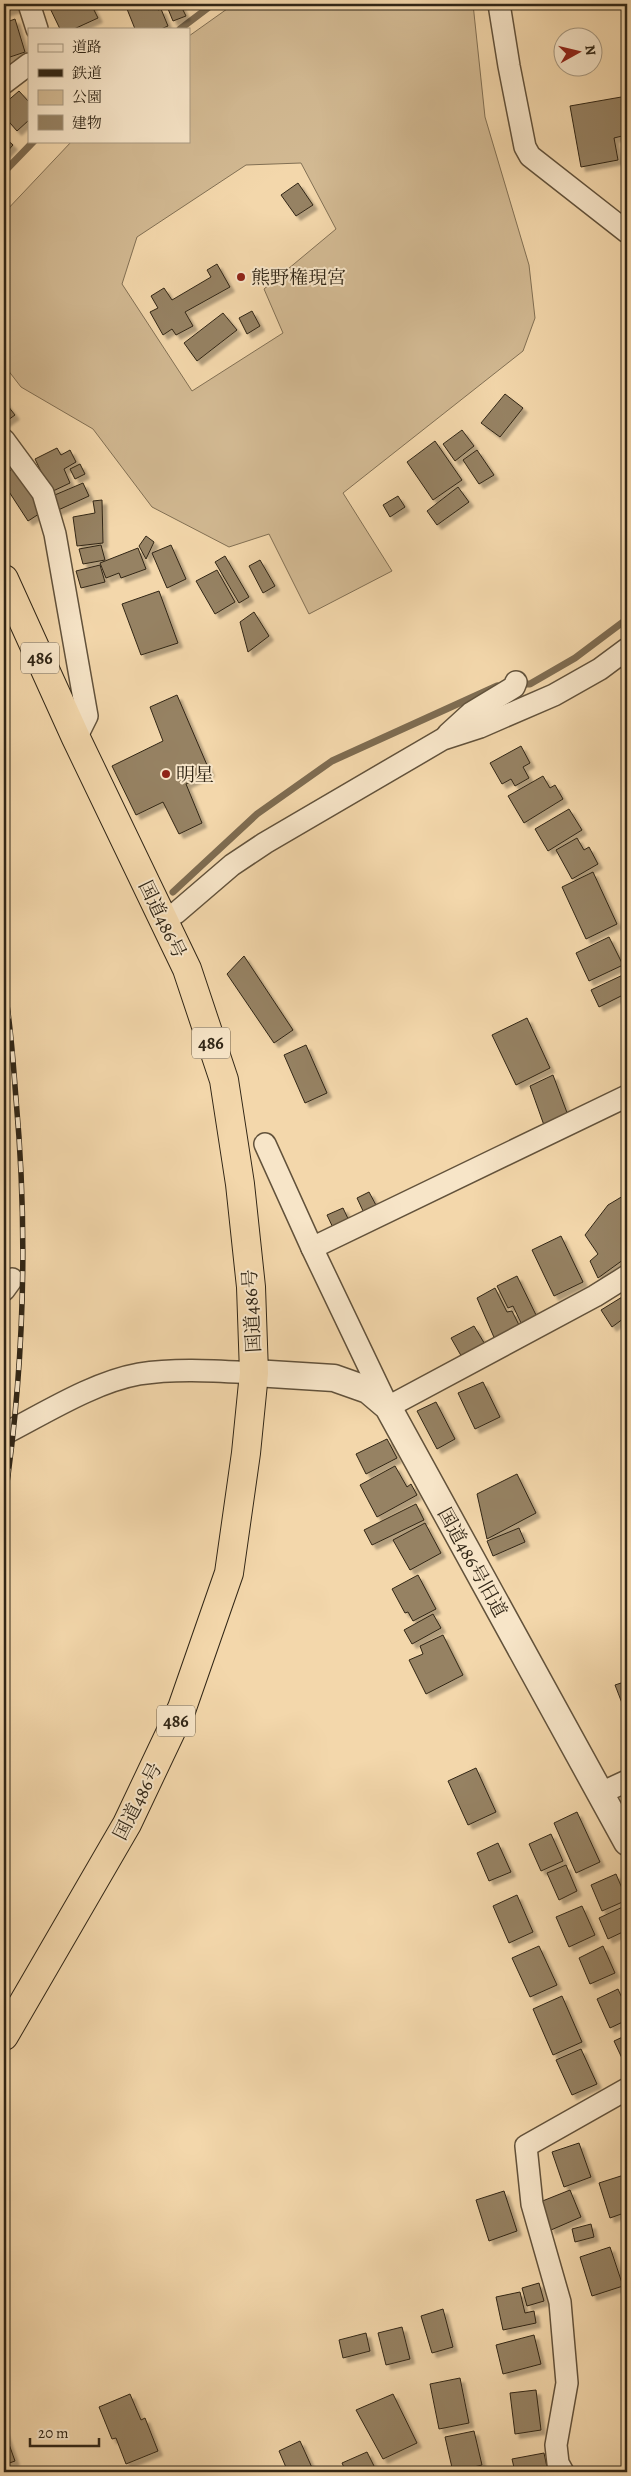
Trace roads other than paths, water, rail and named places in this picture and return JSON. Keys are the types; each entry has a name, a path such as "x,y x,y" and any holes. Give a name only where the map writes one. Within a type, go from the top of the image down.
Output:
{"highway":[{"name":"国道486号","path":"4,579 76,738 187,969 224,1080 241,1194 251,1287 254,1373 246,1453 229,1573 182,1708 127,1824 4,2036"}],"street":[{"path":"29,4 37,28"},
{"path":"500,4 525,147 530,156 627,232"},
{"path":"4,83 28,65"},
{"path":"4,440 43,493 55,534 87,716 76,738"},
{"path":"163,919 176,913 232,865 265,843 443,739 480,727 554,695 600,669 627,649"},
{"path":"443,739 471,713 515,684"},
{"path":"312,1248 627,1096"},
{"path":"265,1144 388,1407 595,1296 627,1276"},
{"path":"4,1434 113,1381 140,1374 218,1371 254,1373"},
{"name":"国道486号旧道","path":"254,1373 334,1378 368,1390 388,1407 627,1842"},
{"path":"601,1793 627,1781"},
{"path":"563,2472 558,2463 556,2445 567,2383 560,2302 532,2204 526,2146 627,2089"}],"waterway":[{"path":"181,28 213,4"},
{"path":"4,172 33,142"},
{"path":"517,684 530,684 575,658 627,619"},
{"path":"173,892 257,814 332,761 497,686"}],"railway":[{"path":"4,986 12,1042 20,1149 23,1251 20,1352 11,1454 4,1504"}],"place":[{"name":"熊野権現宮","path":"241,277"},
{"name":"明星","path":"166,774"}]}
